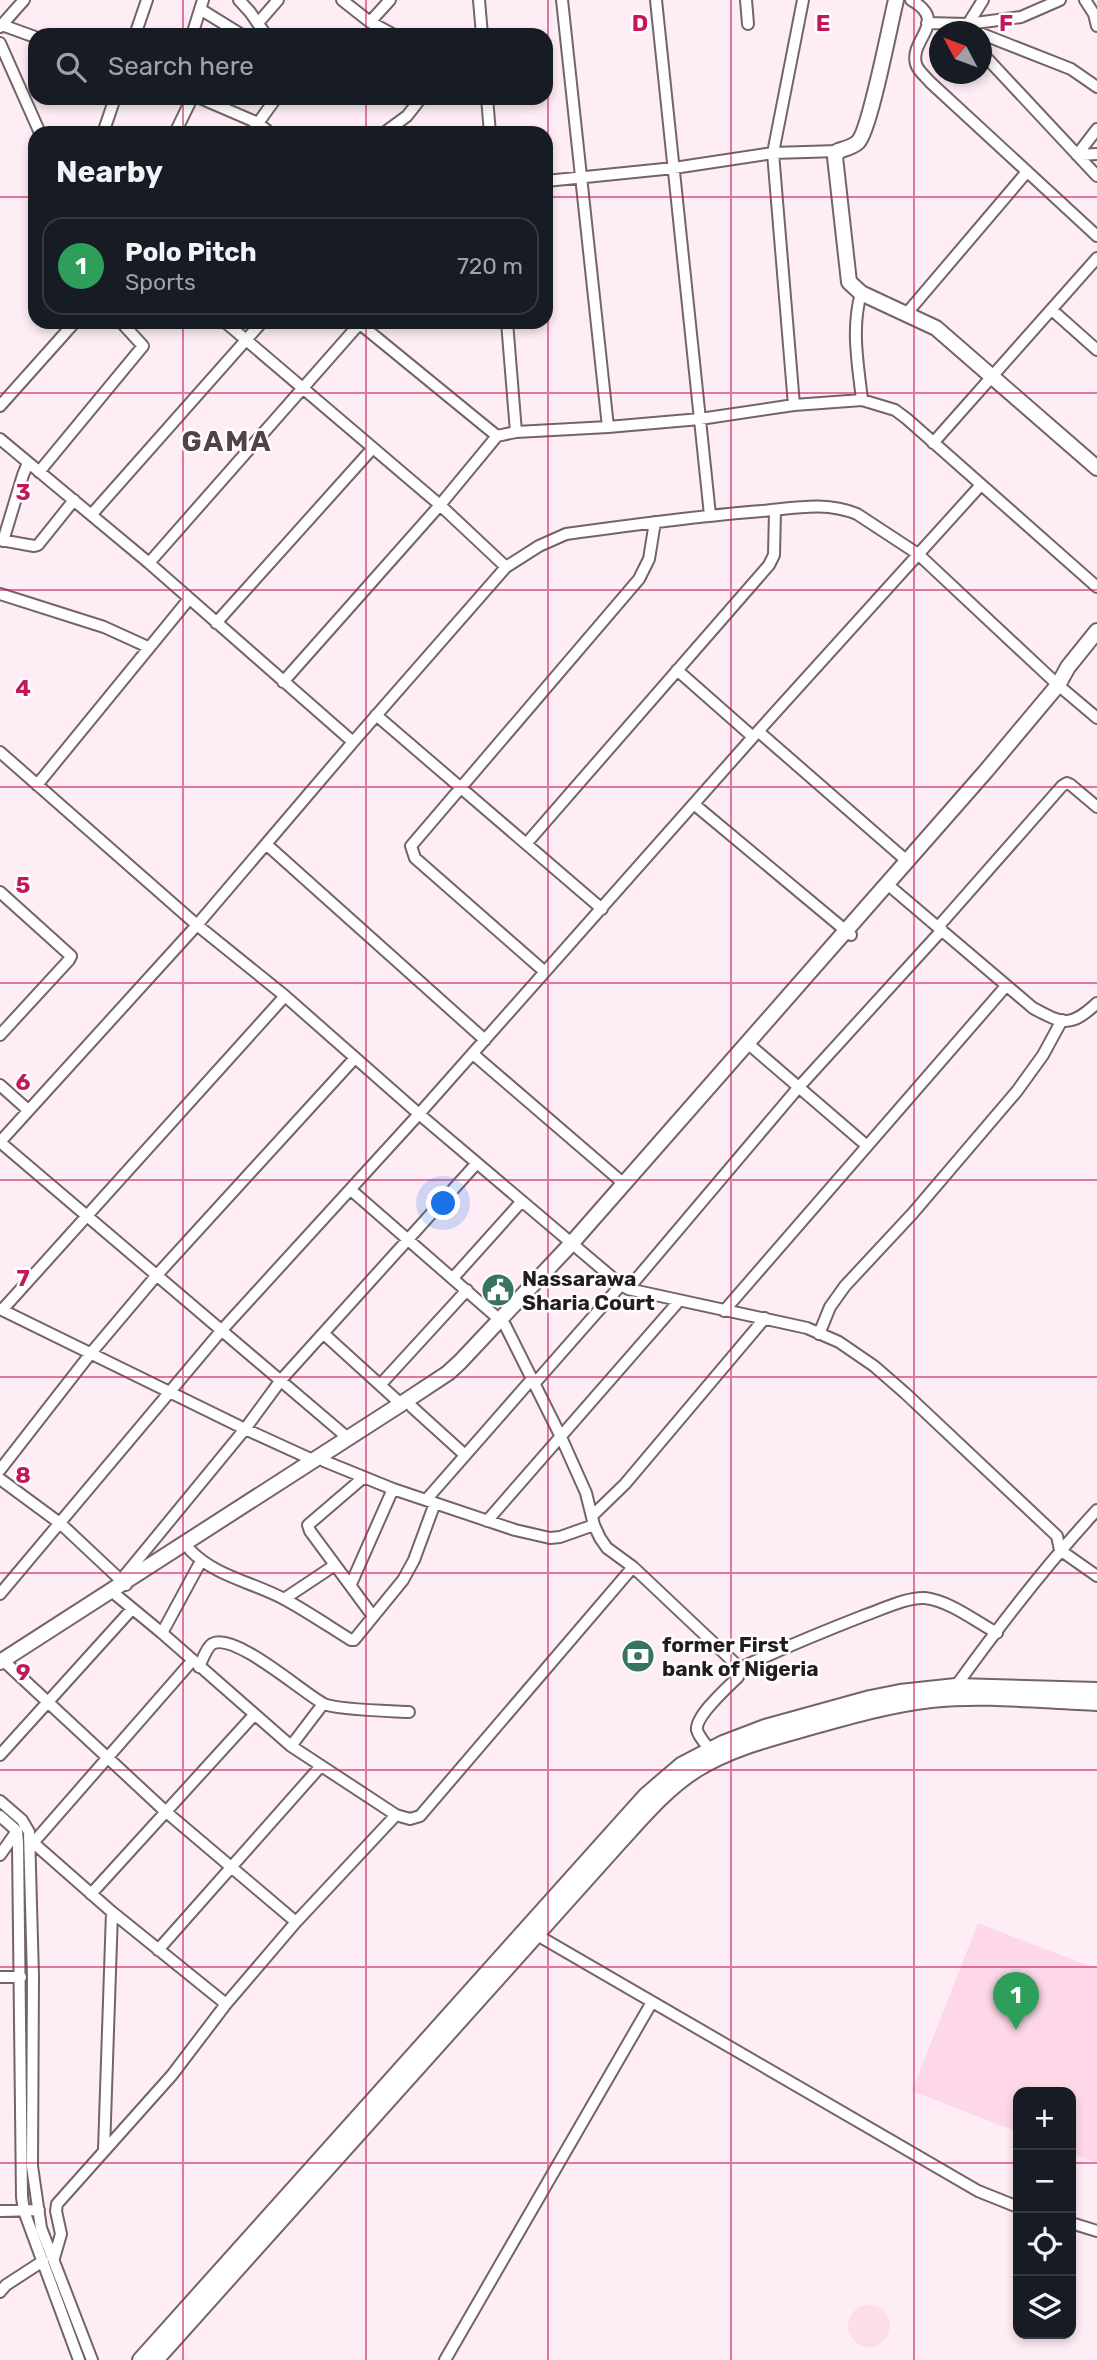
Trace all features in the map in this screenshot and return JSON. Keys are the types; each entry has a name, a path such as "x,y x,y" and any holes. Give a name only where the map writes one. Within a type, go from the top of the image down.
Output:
{"street":[{"path":"24,0 1,26 28,35"},
{"path":"137,28 147,0"},
{"path":"239,0 260,28"},
{"path":"264,28 278,0"},
{"path":"342,0 381,28"},
{"path":"370,22 390,0"},
{"path":"479,0 481,28"},
{"path":"562,0 608,427"},
{"path":"656,0 710,515"},
{"path":"746,0 747,24"},
{"path":"794,405 773,153 803,0"},
{"path":"553,180 674,168 773,153 838,151 856,145 869,114 896,0"},
{"path":"911,0 924,8 927,23 916,57 919,69 1026,173 1097,236"},
{"path":"970,21 983,0"},
{"path":"992,23 1021,17 1060,0"},
{"path":"1085,0 1094,14 1097,26"},
{"path":"201,5 221,28"},
{"path":"194,28 201,5"},
{"path":"992,38 1071,69 1094,83"},
{"path":"0,44 37,126"},
{"path":"992,64 1097,176"},
{"path":"105,126 113,105"},
{"path":"178,126 188,105"},
{"path":"223,105 252,126"},
{"path":"256,126 271,105"},
{"path":"393,126 416,105"},
{"path":"488,105 489,126"},
{"path":"1077,155 1097,129"},
{"path":"838,151 835,157 849,282 860,293 936,328 1097,468"},
{"path":"1077,155 1097,154"},
{"path":"907,313 1026,173"},
{"path":"933,443 1097,258"},
{"path":"860,293 855,329 862,400"},
{"path":"1052,310 1097,350"},
{"path":"0,406 69,329"},
{"path":"39,472 143,346 127,329"},
{"path":"233,329 439,505 506,567"},
{"path":"92,514 256,329"},
{"path":"149,563 355,329"},
{"path":"367,329 497,436"},
{"path":"508,329 516,432"},
{"path":"283,682 497,436 516,432 700,419 794,405 862,400 895,410 1097,587"},
{"path":"0,439 92,514 353,742"},
{"path":"216,623 372,449"},
{"path":"28,463 1,541 38,545 74,500"},
{"path":"0,1594 221,1331 473,1054 980,486"},
{"path":"348,1438 0,1142 197,925 506,567 529,551 565,534 710,515 807,506 847,510 858,514 918,554 1097,718"},
{"path":"526,844 769,565 774,555 775,510"},
{"path":"545,972 412,854 411,846 639,579 649,559 655,522"},
{"path":"0,594 104,627 148,646"},
{"path":"37,785 189,599"},
{"path":"573,1246 623,1184 993,776 1061,687 1068,667 1097,631"},
{"path":"296,1922 164,1811 47,1702 3,1666 237,1511 458,1374 752,1047 907,861 1097,645"},
{"path":"677,670 907,861"},
{"path":"376,715 602,909"},
{"path":"0,752 197,925 285,996 573,1246 625,1287 807,1328 839,1342 874,1366 905,1393 1057,1536 1060,1550 1097,1576"},
{"path":"190,1550 201,1562 214,1570 284,1599 351,1640 357,1639 372,1615 395,1590 414,1560 430,1502 465,1455 625,1287 1062,786 1067,783 1071,785 1097,807"},
{"path":"695,805 848,933"},
{"path":"266,845 485,1040"},
{"path":"893,889 1033,1009 1067,1022 1081,1018 1097,1003"},
{"path":"0,892 71,956 0,1035"},
{"path":"724,1311 1006,986"},
{"path":"285,996 2,1309 245,1429 318,1460 430,1502 550,1538 561,1537 594,1520 765,1318"},
{"path":"819,1334 830,1307 845,1286 913,1213 1017,1091 1043,1055 1062,1020"},
{"path":"752,1047 866,1145"},
{"path":"473,1054 623,1184"},
{"path":"0,1471 91,1353 156,1276 355,1058"},
{"path":"0,1085 28,1110"},
{"path":"122,1586 281,1380 477,1163"},
{"path":"351,1189 503,1322 561,1437 607,1548 633,1567 740,1668"},
{"path":"453,1278 523,1201"},
{"path":"380,1385 467,1290"},
{"path":"487,1521 679,1301"},
{"path":"324,1334 380,1385 465,1455"},
{"path":"122,1586 190,1550 348,1438 407,1405"},
{"path":"364,1478 308,1525 372,1615"},
{"path":"0,1479 61,1524 122,1586 132,1609 291,1746 396,1815 410,1819 420,1816 633,1567"},
{"path":"351,1584 393,1489"},
{"path":"956,1686 1060,1550 1097,1510"},
{"path":"162,1633 201,1562"},
{"path":"284,1599 335,1565"},
{"path":"740,1668 789,1644 911,1600 924,1598 945,1604 997,1633"},
{"path":"0,1755 132,1609"},
{"path":"31,1841 215,1643 251,1653 323,1704 409,1712"},
{"path":"713,1754 698,1734 700,1717 738,1677 740,1668"},
{"path":"156,2360 651,1809 713,1754 765,1727 900,1692 956,1686 1097,1690"},
{"path":"140,2360 646,1796 681,1765 857,1714 930,1700 959,1698 1097,1703"},
{"path":"291,1746 323,1704"},
{"path":"91,1894 254,1715"},
{"path":"158,1950 320,1767"},
{"path":"0,1801 22,1820 31,1841 32,2166 41,2228 79,2360"},
{"path":"0,2292 6,2285 49,2260 61,2234 57,2204 172,2075 226,2004 296,1922 396,1815"},
{"path":"0,1816 17,1831 24,2211 49,2260 92,2360"},
{"path":"0,1854 17,1831"},
{"path":"31,1841 112,1912 226,2004"},
{"path":"104,2150 112,1912"},
{"path":"537,1935 978,2191 1013,2205"},
{"path":"0,1977 21,1977"},
{"path":"445,2360 652,2002"},
{"path":"0,2211 39,2210"},
{"path":"1076,2224 1097,2231"}],"shaded area":[{"path":"978,1923 1097,1969 1097,2163 1076,2155 1076,2087 1013,2087 1013,2130 912,2091"},
{"path":"869,2305 884,2311 890,2326 884,2341 869,2347 854,2341 848,2326 854,2311"}],"place":[{"name":"Nassarawa Sharia Court","path":"498,1290"},
{"name":"former First bank of Nigeria","path":"638,1656"},
{"name":"Polo Pitch","path":"1016,2030"}],"district":[{"name":"GAMA","path":"227,441"}]}
